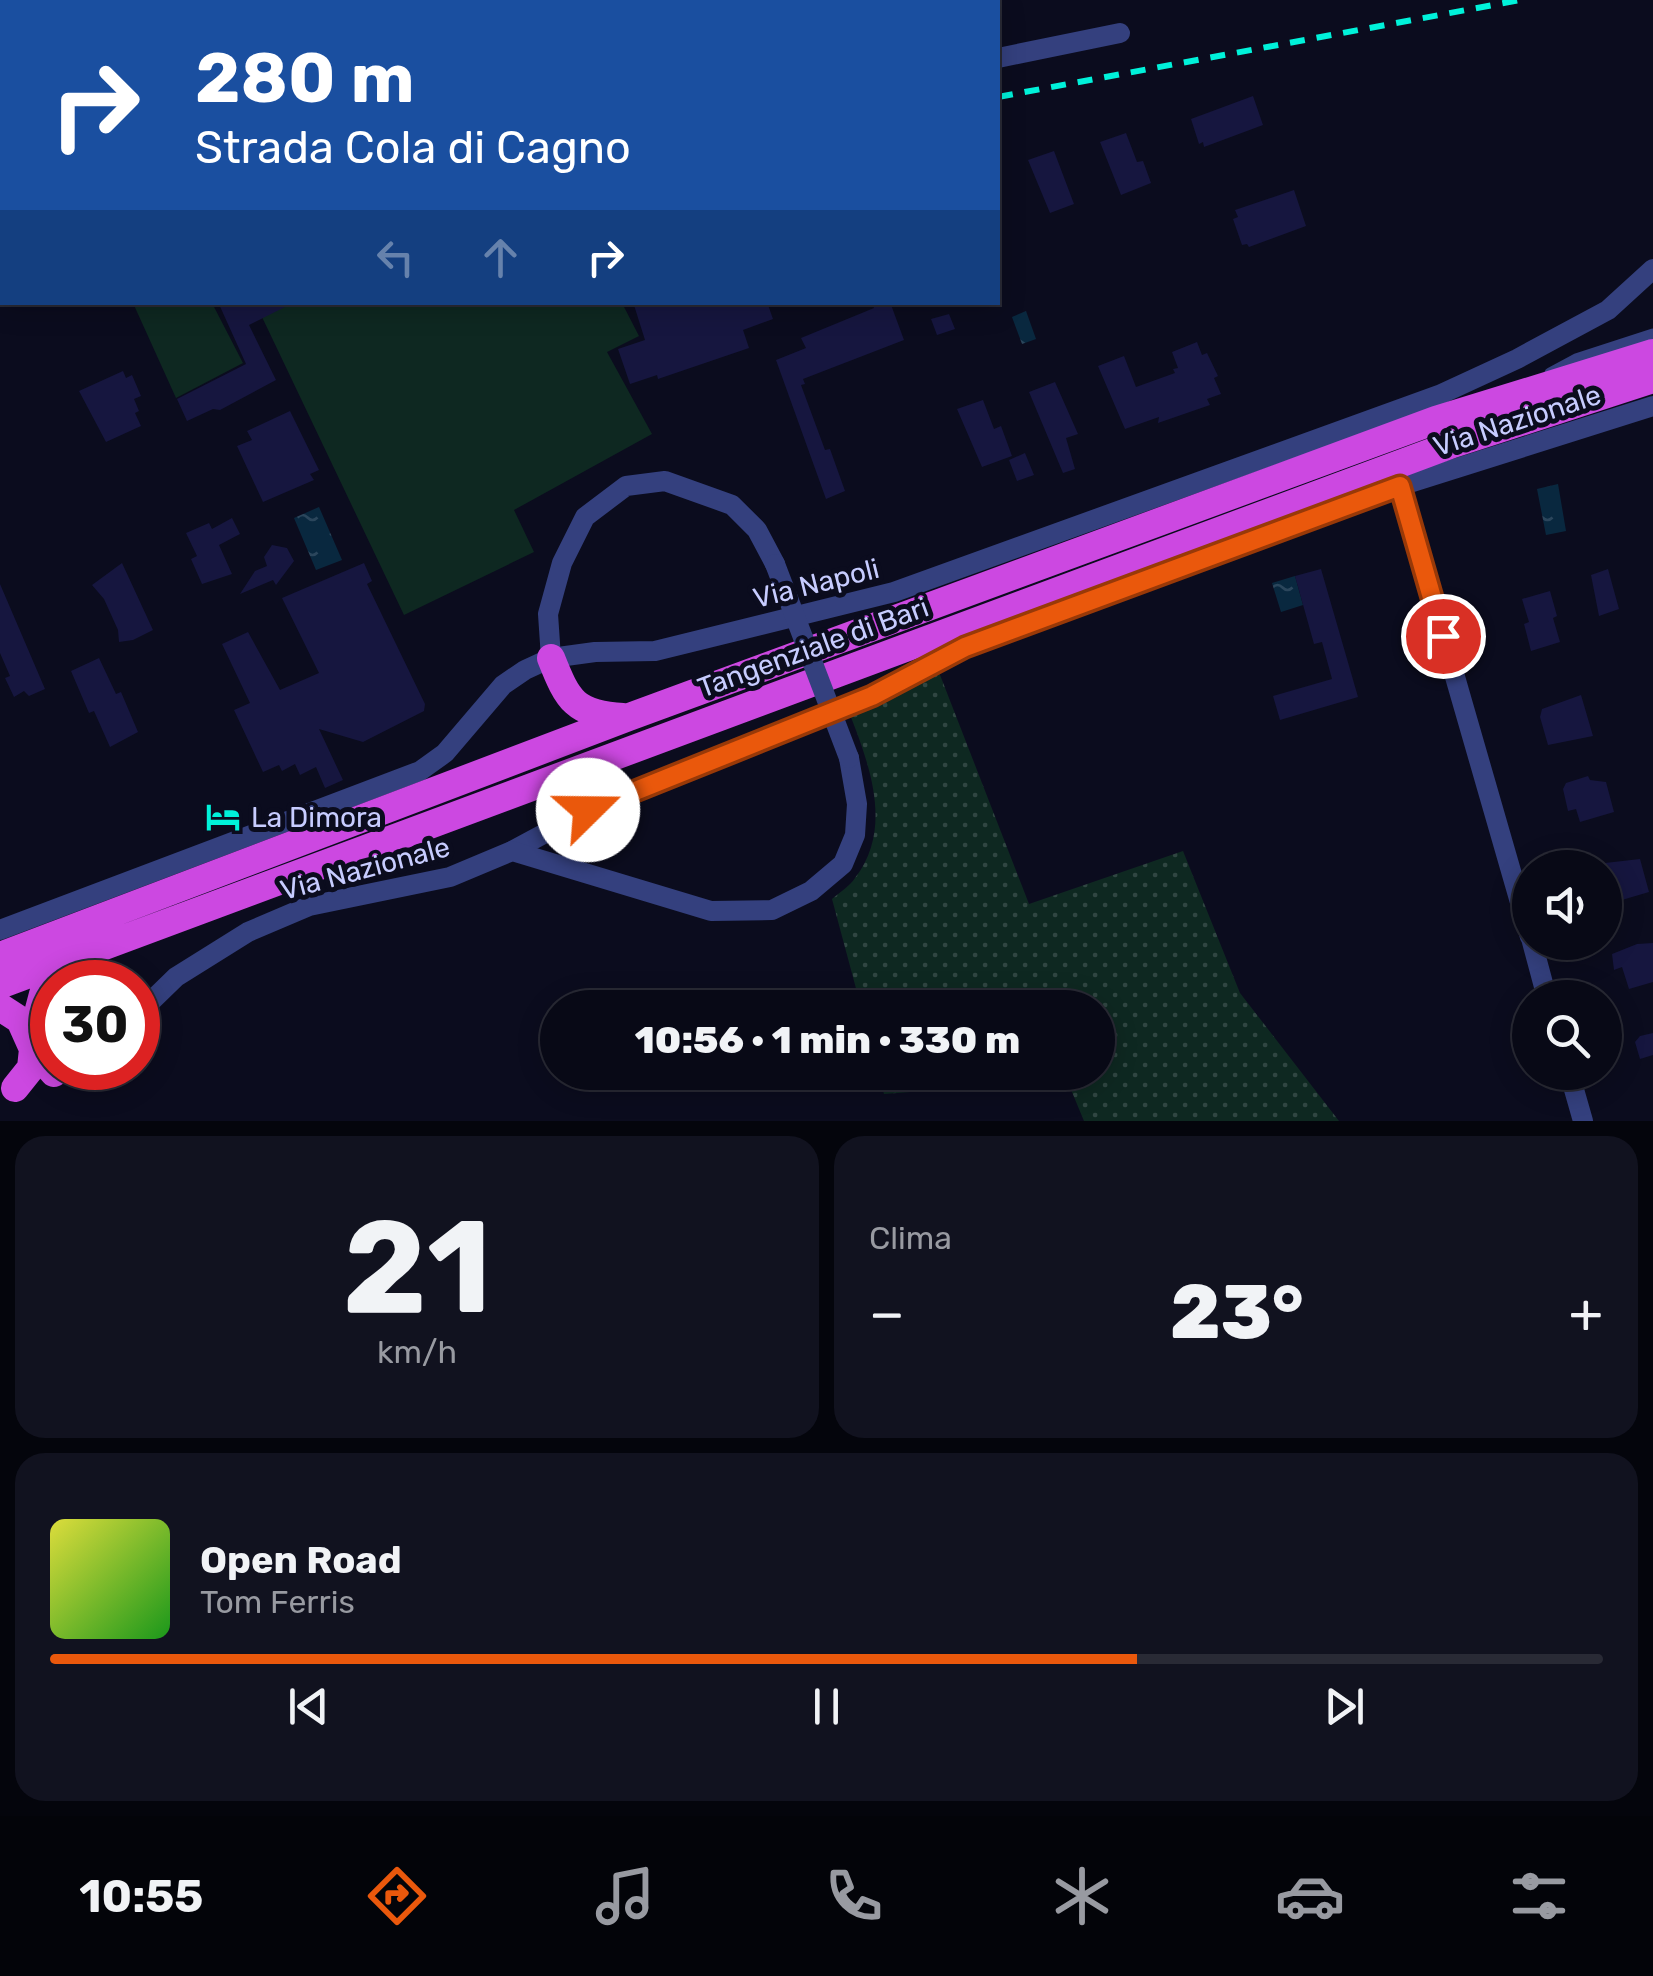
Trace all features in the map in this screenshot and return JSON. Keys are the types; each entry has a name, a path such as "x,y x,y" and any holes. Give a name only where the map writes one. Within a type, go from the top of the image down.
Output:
{"highway":[{"name":"Tangenziale di Bari","path":"0,956 524,756 1417,427 1653,354"},
{"name":"Tangenziale di Bari","path":"0,984 1434,451 1653,379"},
{"path":"551,658 564,692 578,707 596,715 630,717"},
{"path":"524,756 554,732 562,714 564,692"},
{"path":"102,960 138,946 182,916"},
{"path":"0,1007 30,1030"},
{"path":"7,1089 30,1069"}],"street":[{"path":"1000,58 1120,33"},
{"name":"Via Napoli","path":"0,930 420,771 444,753 503,686 551,658 595,652 655,651 894,592 1440,395 1608,310 1653,269"},
{"name":"Via Nazionale","path":"160,993 176,977 248,932 308,906 450,878 512,852 588,810 872,696 965,647 1400,486 1653,406"},
{"path":"512,852 711,911 772,910 812,891 843,864 855,836 849,758 775,564 758,530 732,505 665,481 626,486 585,517 562,563 548,614 551,658"},
{"path":"1400,486 1512,874"},
{"path":"1574,1090 1583,1121"}],"lane":[{"path":"1501,399 1576,358 1653,334"}],"green space":[{"path":"134,305 213,305 243,363 176,398"},
{"path":"288,305 623,305 639,336 607,352 652,434 514,510 534,552 404,615 262,317"},
{"path":"935,662 1029,904 1183,851 1240,993 1339,1121 1084,1121 1071,1090 1115,1090 1115,990 856,990 832,899 853,881 867,857 876,812 868,766 844,699"},
{"path":"883,1090 936,1090 884,1094"}],"water":[{"path":"1026,311 1036,339 1022,344 1012,317"},
{"path":"1558,484 1566,531 1546,535 1537,489"},
{"path":"319,507 342,560 316,570 294,518"},
{"path":"1295,576 1303,605 1281,612 1272,583"}],"building":[{"path":"1253,96 1263,125 1204,147 1203,142 1199,144 1191,119"},
{"path":"1126,133 1137,162 1143,161 1151,183 1121,195 1100,142"},
{"path":"1054,151 1074,204 1050,213 1028,160"},
{"path":"1294,190 1306,226 1249,247 1242,245 1233,219 1238,217 1235,210"},
{"path":"219,305 289,305 249,325 276,380 220,410 213,409 187,421 177,399 246,364"},
{"path":"634,305 768,305 773,319 743,330 749,348 658,379 657,375 630,384 618,349 645,340"},
{"path":"873,305 891,305 904,340 803,379 805,384 801,385 845,491 826,499 776,360 806,348 801,338 874,308"},
{"path":"949,314 955,329 937,335 931,319"},
{"path":"1197,342 1218,376 1214,378 1221,394 1207,399 1210,405 1158,423 1159,417 1125,429 1098,366 1124,356 1136,387 1175,373 1173,369 1178,368 1172,352"},
{"path":"123,371 126,378 132,375 141,396 134,399 141,426 106,442 79,391"},
{"path":"1055,382 1078,434 1066,438 1075,469 1063,473 1029,392"},
{"path":"983,400 994,429 1001,426 1012,456 982,467 957,409"},
{"path":"290,411 319,470 310,474 314,480 263,502 237,446 252,440 247,431"},
{"path":"1025,453 1034,475 1017,481 1009,460"},
{"path":"232,518 240,534 219,545 232,574 202,584 191,559 197,556 186,533 209,523 212,529"},
{"path":"272,545 287,548 294,561 276,585 273,580 240,594 255,571 267,566 264,557"},
{"path":"122,563 153,630 119,642 118,630 104,599 92,585"},
{"path":"364,563 372,581 367,584 425,704 424,711 363,742 319,729 343,780 325,788 316,767 300,775 295,764 282,771 279,765 263,772 234,710 250,703 222,644 248,632 280,690 319,673 282,598"},
{"path":"1321,569 1358,697 1280,720 1273,696 1332,679 1322,642 1314,644 1295,576"},
{"path":"1608,569 1619,609 1599,616 1591,575"},
{"path":"0,584 45,689 29,696 24,691 14,697 5,678 10,676 0,653"},
{"path":"1550,591 1560,642 1531,651 1522,599"},
{"path":"99,658 116,694 121,692 138,732 110,747 94,711 89,713 71,671"},
{"path":"1581,695 1593,736 1548,745 1540,717 1542,709"},
{"path":"1588,776 1590,780 1606,782 1614,812 1580,822 1576,809 1568,811 1563,789 1566,783"},
{"path":"1640,859 1649,892 1622,900 1622,861"},
{"path":"1653,943 1653,982 1629,989 1622,967 1614,970 1613,960 1622,960 1622,950"},
{"path":"1653,1033 1653,1055 1640,1059 1635,1042 1640,1036"}],"railway":[{"path":"1000,97 1520,0"}],"place":[{"name":"La Dimora","path":"223,817"}],"route":[{"path":"588,810 872,696 965,647 1400,486 1443,636"}]}
